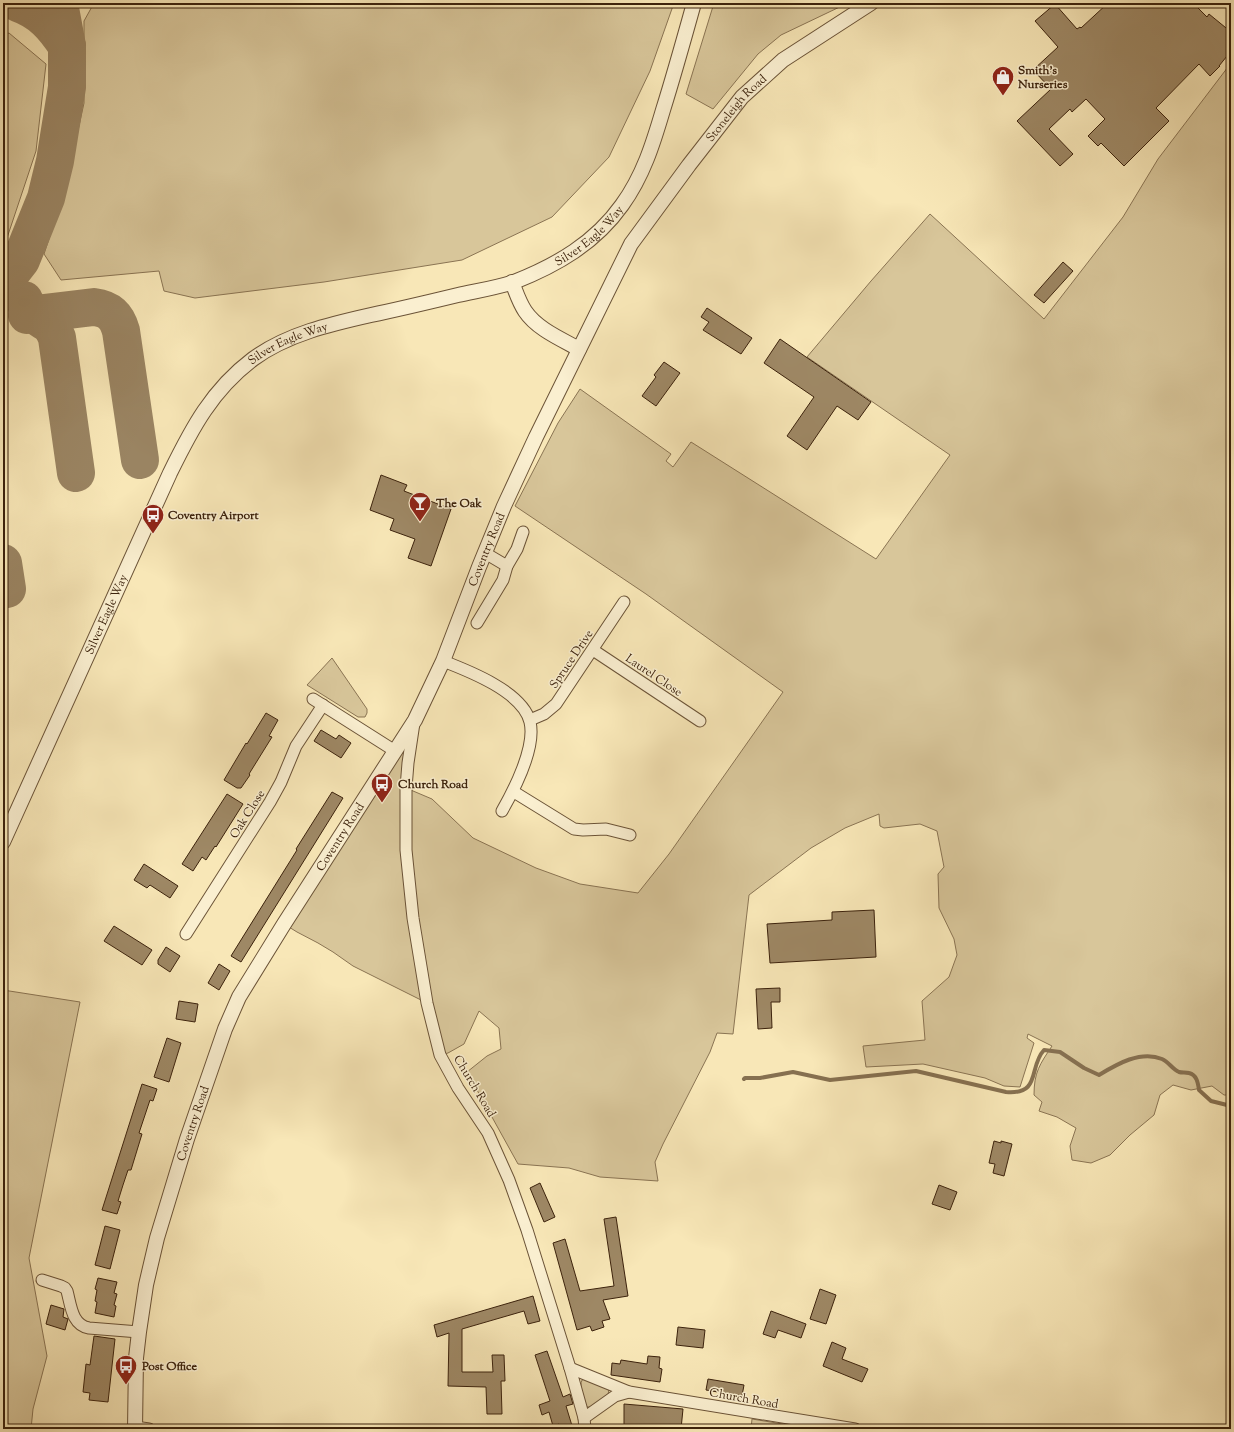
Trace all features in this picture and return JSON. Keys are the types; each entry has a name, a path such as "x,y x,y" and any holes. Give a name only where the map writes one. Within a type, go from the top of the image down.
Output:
{"street":[{"name":"Silver Eagle Way","path":"3,842 170,473 199,418 224,385 265,351 281,342 315,329 512,282 574,253 608,223 630,193 645,165 694,3"},
{"name":"Stoneleigh Road","path":"631,244 689,165 742,98 783,60 871,3"},
{"name":"Coventry Road","path":"135,1428 138,1332 146,1285 157,1238 187,1139 225,1029 239,997 264,956 415,720 442,661 485,553 536,437 631,244"},
{"path":"512,282 525,311 536,323 558,338 579,349"},
{"path":"477,623 503,580 507,566 517,549 523,532"},
{"path":"485,553 507,566"},
{"name":"Spruce Drive","path":"530,720 544,714 556,704 624,602"},
{"name":"Laurel Close","path":"593,650 700,721"},
{"path":"442,661 469,671 503,691 522,707 530,720 530,744 514,792 502,812"},
{"path":"313,699 395,751"},
{"name":"Oak Close","path":"186,934 270,802 281,782 296,746 324,705"},
{"name":"Church Road","path":"415,720 408,763 406,788 406,850 414,918 427,1003 440,1055 458,1088 488,1133 509,1180 527,1230 570,1368 629,1392 855,1429"},
{"path":"514,792 574,829 606,829 630,835"},
{"path":"42,1280 65,1288 74,1317 82,1326 89,1328 138,1332"},
{"path":"570,1368 584,1424 615,1396 629,1392"},
{"path":"135,1428 149,1429"}],"shaded area":[{"path":"94,3 674,3 650,71 609,157 552,217 462,260 324,282 195,298 164,291 159,271 61,280 44,254 64,194 84,103 84,21"},
{"path":"714,3 848,3 781,35 758,54 713,109 686,94"},
{"path":"9,33 46,64 36,151 6,241 3,243 3,35"},
{"path":"1231,63 1231,1095 1224,1095 1212,1086 1191,1090 1173,1085 1160,1095 1154,1115 1130,1135 1110,1155 1091,1163 1072,1160 1070,1146 1076,1128 1057,1117 1039,1111 1042,1102 1034,1095 1035,1080 1041,1063 1052,1046 1028,1034 1027,1038 1034,1043 1020,1087 1004,1086 985,1078 923,1064 866,1067 863,1046 925,1040 922,1001 949,977 957,955 954,939 939,908 938,874 944,867 937,831 920,824 884,828 880,826 879,814 845,828 811,848 749,895 733,1034 717,1033 710,1052 655,1162 658,1181 600,1177 569,1168 518,1164 467,1072 487,1056 501,1049 499,1028 479,1011 464,1044 448,1053 440,1055 427,1003 353,966 333,952 284,924 415,720 406,788 432,799 473,838 536,868 580,884 638,893 669,854 783,692 646,594 515,506 558,423 580,389 671,454 666,461 673,467 691,442 876,559 950,455 807,357 930,214 1044,319 1123,217 1158,159"},
{"path":"332,658 367,709 365,717 358,717 307,685"},
{"path":"3,990 80,1002 29,1258 47,1356 33,1409 31,1429 3,1429"},
{"path":"584,1379 609,1389 608,1395 591,1407 587,1407 582,1394 581,1383"},
{"path":"752,1419 813,1429 751,1429"}],"building":[{"path":"1108,3 1193,3 1207,17 1209,14 1231,32 1231,51 1220,66 1210,76 1199,64 1156,108 1169,121 1124,166 1101,143 1098,146 1088,136 1105,119 1086,99 1072,112 1070,109 1049,129 1073,154 1060,166 1017,121 1051,89 1033,70 1058,47 1035,21 1055,4 1077,29 1080,27 1081,28"},
{"path":"1063,262 1073,271 1044,303 1034,295"},
{"path":"707,308 752,338 741,354 703,330 709,322 701,317"},
{"path":"780,339 871,402 858,420 837,406 807,450 787,436 814,397 764,363"},
{"path":"664,362 680,373 656,406 642,396 656,377 654,375"},
{"name":"The Oak","path":"381,475 407,485 404,491 451,509 431,566 408,558 415,539 390,530 394,519 370,510"},
{"path":"266,713 278,720 269,736 272,737 249,774 250,775 241,788 237,788 224,780"},
{"path":"321,730 336,739 339,735 351,743 341,758 314,741"},
{"path":"332,792 343,798 241,962 231,956"},
{"path":"227,794 243,804 216,847 215,846 206,860 202,857 193,871 182,864"},
{"path":"144,864 178,886 170,898 150,885 147,888 134,880"},
{"path":"874,910 876,957 770,963 767,924 832,920 832,912"},
{"path":"114,926 152,950 142,965 104,941"},
{"path":"166,947 180,956 170,972 158,964 158,960"},
{"path":"219,964 230,971 219,990 208,983"},
{"path":"780,988 780,1002 771,1002 772,1028 758,1029 756,989"},
{"path":"179,1001 198,1004 195,1022 176,1019"},
{"path":"167,1038 181,1043 169,1082 154,1077"},
{"path":"142,1084 157,1089 153,1101 150,1100 139,1133 142,1134 131,1170 128,1170 118,1201 121,1202 117,1214 102,1210"},
{"path":"994,1141 1012,1144 1004,1176 993,1173 995,1164 989,1163"},
{"path":"540,1183 555,1217 544,1222 530,1188"},
{"path":"939,1185 957,1192 950,1210 932,1204"},
{"path":"616,1217 628,1296 603,1300 610,1319 602,1321 604,1327 592,1331 590,1326 577,1330 553,1243 565,1239 580,1291 614,1286 604,1219"},
{"path":"105,1226 120,1230 110,1269 95,1265"},
{"path":"98,1278 117,1282 114,1293 117,1294 114,1305 116,1306 114,1317 95,1313 97,1290 95,1289"},
{"path":"820,1289 836,1295 826,1324 810,1319"},
{"path":"533,1296 540,1321 528,1324 524,1311 462,1329 462,1372 493,1372 492,1355 504,1355 505,1381 501,1381 502,1414 487,1414 486,1387 448,1386 449,1333 437,1337 434,1325"},
{"path":"51,1305 64,1309 63,1317 68,1319 65,1330 46,1324"},
{"path":"771,1311 806,1324 801,1338 778,1330 775,1338 763,1334"},
{"path":"678,1327 705,1330 703,1348 676,1345"},
{"path":"94,1336 115,1339 108,1402 89,1400 90,1393 83,1392 86,1364 90,1365"},
{"path":"832,1342 846,1348 842,1359 868,1369 862,1382 823,1366"},
{"path":"547,1351 563,1397 570,1394 573,1404 566,1406 573,1429 560,1429 559,1424 553,1426 549,1412 542,1415 539,1405 550,1401 535,1355"},
{"path":"648,1356 660,1357 659,1368 662,1369 660,1382 611,1375 612,1363 620,1364 621,1360 647,1364"},
{"path":"708,1379 744,1385 742,1396 706,1390"},
{"path":"624,1404 683,1409 681,1429 640,1426 640,1429 624,1429"}],"waterway":[{"path":"744,1079 760,1078 793,1072 830,1080 916,1071 1006,1092 1017,1092 1030,1085 1036,1064 1044,1050 1060,1052 1084,1068 1099,1075 1121,1063 1138,1057 1146,1056 1162,1059 1179,1072 1192,1074 1198,1082 1199,1090 1211,1101 1231,1106"}],"taxiway":[{"path":"18,3 34,10 46,20 67,46"},
{"path":"3,283 21,260 46,198 55,161 67,87 67,46 59,3"},
{"path":"24,300 37,317 50,325 57,338 76,473"},
{"path":"27,315 94,307 104,309 115,317 121,331 140,460"},
{"path":"3,563 7,589"}],"place":[{"name":"Smith's Nurseries","path":"1003,96"},
{"name":"The Oak","path":"420,522"},
{"name":"Coventry Airport","path":"153,534"},
{"name":"Church Road","path":"382,804"},
{"name":"Post Office","path":"126,1386"}]}
